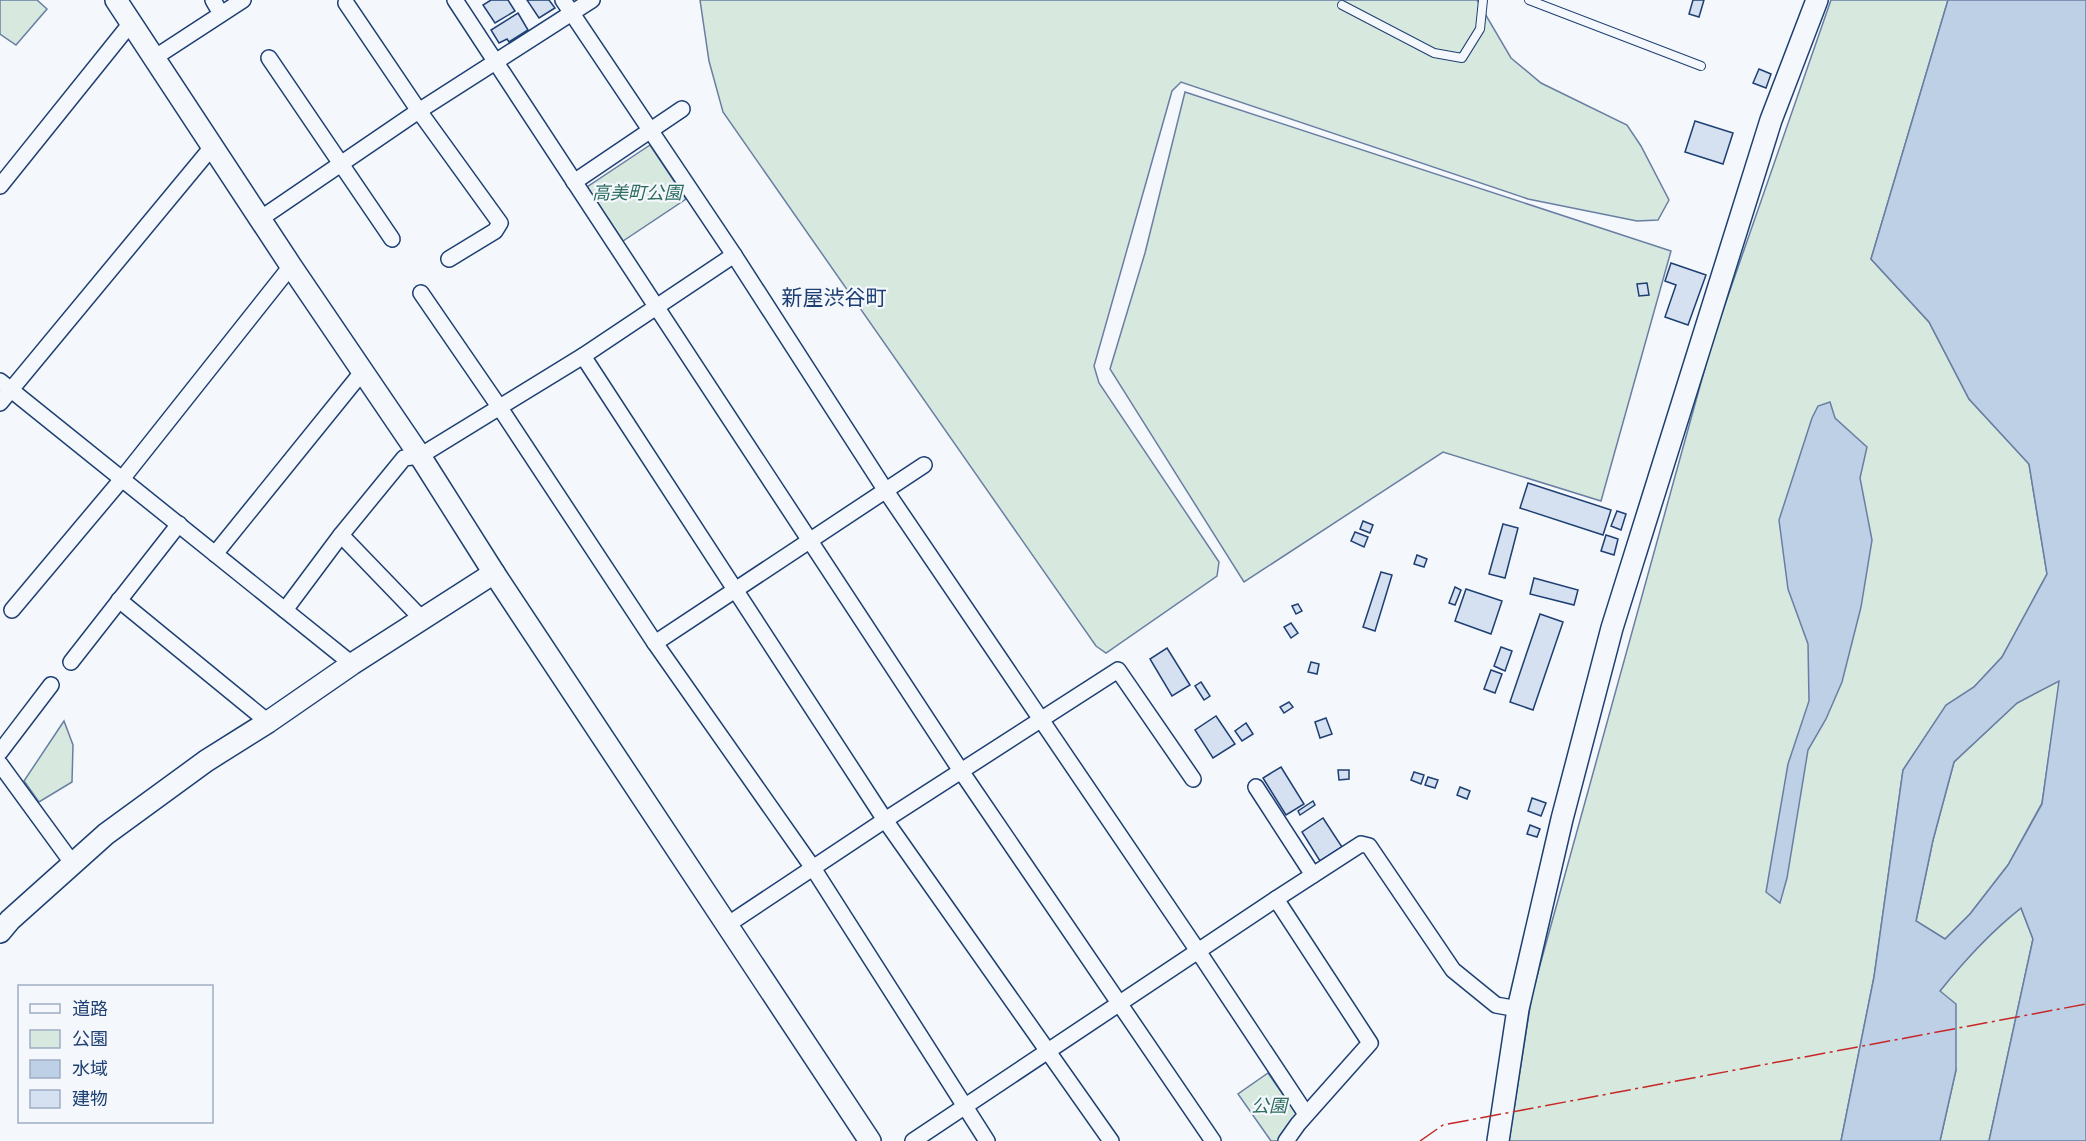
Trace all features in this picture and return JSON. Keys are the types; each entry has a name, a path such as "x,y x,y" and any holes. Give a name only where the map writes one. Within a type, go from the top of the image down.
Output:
{"street":[{"path":"116,0 291,266 420,456 494,573 870,1141"},
{"path":"213,0 221,14"},
{"path":"154,58 243,0"},
{"path":"455,0 961,771 1213,1141"},
{"path":"260,219 418,111 496,62 568,6 592,0"},
{"path":"1498,1141 1518,1009 1562,819 1612,628 1771,120 1817,0"},
{"path":"346,3 418,111 500,223 495,231 449,259"},
{"path":"568,6 734,255 886,491 1042,719 1306,1114"},
{"path":"0,186 131,23"},
{"path":"269,57 392,239"},
{"path":"574,182 682,109"},
{"path":"0,403 6,385 212,147"},
{"path":"285,610 341,535 404,458 420,456 500,408 583,356 734,255"},
{"path":"12,610 122,479 291,266"},
{"path":"421,293 655,643 813,868 987,1141"},
{"path":"583,356 885,820 1112,1141"},
{"path":"215,554 363,371"},
{"path":"6,385 352,664"},
{"path":"655,643 924,465"},
{"path":"71,662 178,524"},
{"path":"341,535 422,619"},
{"path":"0,932 10,920 115,827 206,761 494,573"},
{"path":"119,600 268,722"},
{"path":"727,925 1118,669 1193,779"},
{"path":"0,752 51,685"},
{"path":"0,764 73,864"},
{"path":"1256,787 1313,875"},
{"path":"913,1141 1361,844 1370,846 1453,970 1496,1005 1518,1009"},
{"path":"1276,899 1370,1043 1306,1114 1286,1141"}],"lane":[{"path":"1342,5 1434,54 1462,58 1480,29 1483,0"},
{"path":"1529,0 1701,66"}],"green space":[{"path":"0,0 37,0 47,9 16,45 0,34"},
{"path":"700,0 1477,0 1511,58 1541,83 1627,125 1641,146 1669,200 1658,220 1637,221 1528,199 1181,82 1172,91 1094,366 1099,383 1219,562 1217,576 1106,653 1096,646 723,112 709,61"},
{"path":"1831,0 1948,0 1871,259 1929,322 1969,399 2029,464 2047,574 2002,657 1974,687 1946,706 1903,770 1874,977 1841,1141 1509,1141 1532,994 1713,339"},
{"path":"1185,92 1671,251 1601,501 1443,452 1244,582 1110,369 1145,253"},
{"name":"高美町公園","path":"650,145 686,199 623,241 587,187"},
{"path":"2060,680 2042,803 2008,865 1970,914 1945,939 1916,921 1933,840 1954,762 2017,703"},
{"path":"64,721 73,745 72,782 39,802 24,781"},
{"path":"2021,908 2033,939 1989,1141 1940,1141 1956,1070 1939,992 1978,948"},
{"name":"公園","path":"1268,1073 1298,1116 1280,1141 1271,1141 1238,1094"}],"water":[{"path":"1948,0 2086,0 2086,1141 1989,1141 2033,939 2021,908 1978,947 1940,991 1956,1004 1956,1070 1940,1141 1841,1141 1874,977 1903,770 1946,705 1974,687 2002,657 2047,574 2029,464 1969,399 1929,322 1871,259","holes":["2059,681 2042,804 2008,865 1970,914 1945,939 1916,921 1933,840 1954,762 2017,703"]},
{"path":"1830,402 1835,418 1867,447 1860,478 1872,540 1861,607 1842,682 1826,719 1808,750 1787,878 1780,903 1766,892 1788,764 1809,701 1808,644 1788,589 1779,520 1812,418 1818,406"}],"building":[{"path":"491,0 508,0 515,11 495,23 483,5"},
{"path":"527,0 549,0 555,8 539,18"},
{"path":"1693,0 1704,0 1699,17 1689,14"},
{"path":"518,13 528,30 509,42 507,39 499,43 491,30"},
{"path":"1759,69 1771,74 1766,88 1753,83"},
{"path":"1695,121 1733,133 1723,164 1685,152"},
{"path":"1671,263 1706,275 1688,325 1665,317 1676,285 1665,281"},
{"path":"1647,283 1649,295 1639,296 1637,284"},
{"path":"1528,483 1611,510 1603,535 1520,508"},
{"path":"1617,511 1626,514 1621,530 1611,526"},
{"path":"1363,521 1373,525 1370,533 1360,529"},
{"path":"1503,524 1518,528 1505,578 1489,574"},
{"path":"1355,532 1368,537 1364,547 1351,541"},
{"path":"1606,535 1618,539 1614,555 1601,551"},
{"path":"1417,555 1427,559 1424,567 1414,564"},
{"path":"1381,572 1392,575 1375,631 1363,627"},
{"path":"1534,578 1578,590 1574,605 1530,594"},
{"path":"1455,587 1461,590 1455,605 1449,603"},
{"path":"1466,589 1502,601 1491,634 1455,621"},
{"path":"1298,604 1302,611 1296,614 1292,606"},
{"path":"1540,614 1563,622 1533,710 1510,702"},
{"path":"1291,623 1298,633 1291,638 1284,627"},
{"path":"1501,647 1512,651 1505,671 1494,666"},
{"path":"1167,648 1190,685 1172,696 1150,659"},
{"path":"1311,662 1319,664 1317,674 1308,672"},
{"path":"1491,670 1502,674 1495,693 1484,689"},
{"path":"1201,682 1210,696 1204,700 1195,686"},
{"path":"1289,702 1293,707 1284,713 1280,707"},
{"path":"1216,716 1235,744 1213,758 1195,730"},
{"path":"1326,718 1332,734 1320,738 1315,722"},
{"path":"1246,723 1253,734 1242,741 1235,731"},
{"path":"1281,767 1304,804 1286,815 1263,778"},
{"path":"1338,770 1349,770 1349,779 1339,780"},
{"path":"1414,772 1424,775 1421,784 1411,780"},
{"path":"1428,777 1438,780 1435,788 1425,785"},
{"path":"1460,787 1470,791 1467,799 1457,795"},
{"path":"1532,798 1546,803 1541,816 1528,811"},
{"path":"1313,801 1315,805 1300,815 1298,811"},
{"path":"1323,818 1342,847 1320,861 1302,832"},
{"path":"1530,825 1540,829 1537,837 1527,834"}],"power":[{"path":"1420,1141 1443,1125 2086,1004"}],"district":[{"name":"新屋渋谷町","path":"834,297"}]}
